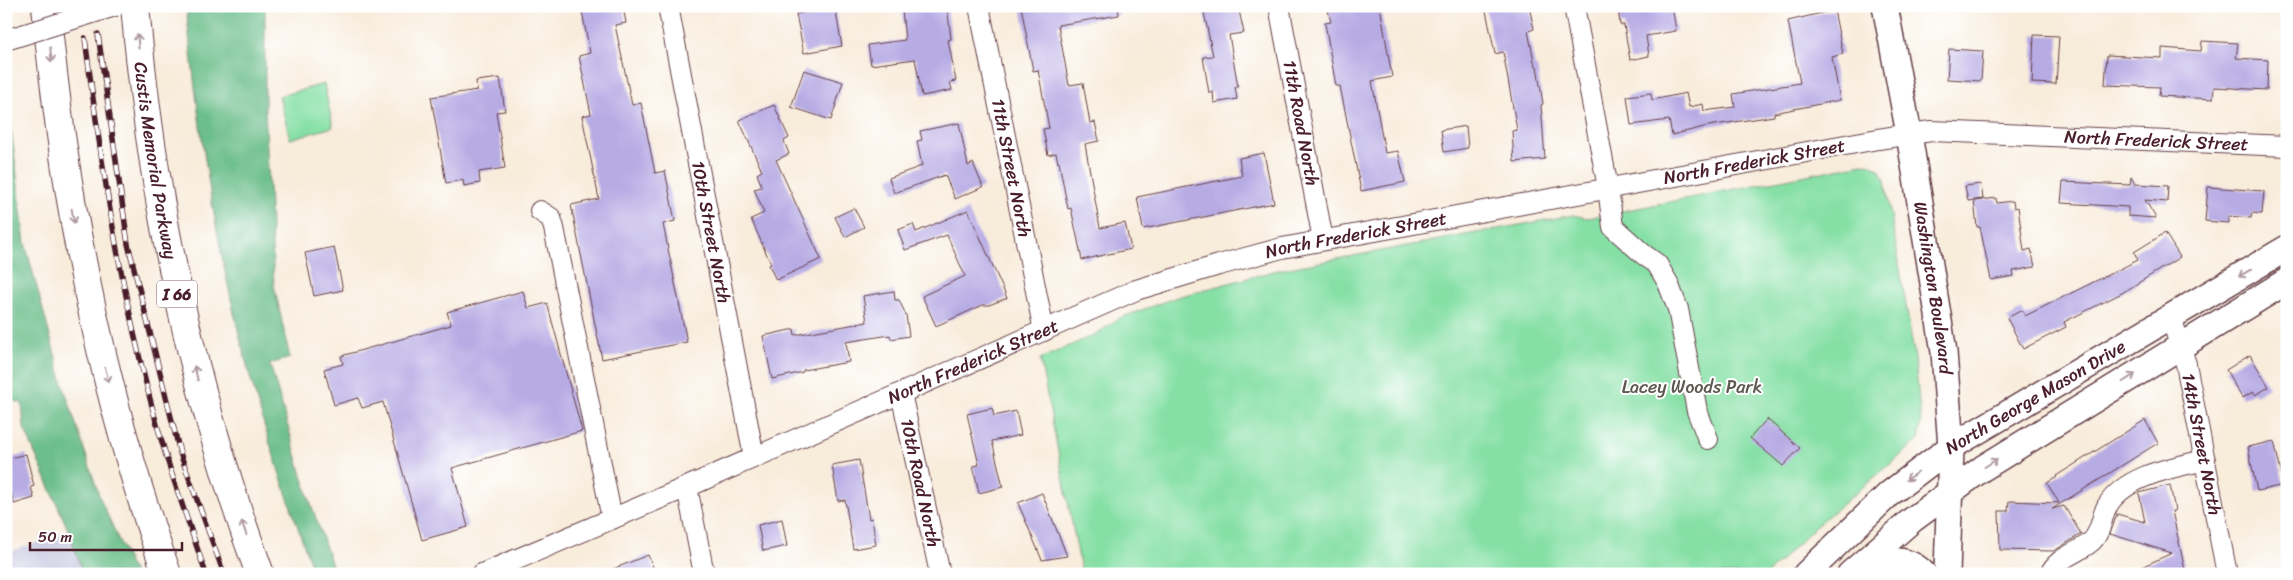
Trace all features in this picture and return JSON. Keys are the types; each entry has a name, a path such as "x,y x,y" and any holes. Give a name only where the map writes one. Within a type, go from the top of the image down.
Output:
{"highway":[{"path":"46,6 70,201 94,324 139,490 168,574"},
{"name":"Custis Memorial Parkway","path":"135,6 152,163 179,300 213,434 260,574"}],"main road":[{"name":"Washington Boulevard","path":"1885,6 1909,134 1944,352 1951,447 1947,574"},
{"name":"North George Mason Drive","path":"1806,574 1889,494 1951,447 2287,248"},
{"name":"North George Mason Drive","path":"1850,574 1950,490 1991,462 2287,281"},
{"path":"1854,574 1878,561 1892,560 1909,564 1924,574"}],"street":[{"path":"6,40 115,6"},
{"name":"10th Street North","path":"668,6 754,456"},
{"name":"11th Street North","path":"979,6 1044,330"},
{"name":"11th Road North","path":"1279,6 1323,240"},
{"path":"1574,6 1608,188 1613,227 1642,254 1657,264 1668,283 1678,309 1697,411 1708,439"},
{"name":"North Frederick Street","path":"482,574 688,487 754,456 1136,290 1219,265 1323,240 1909,134 1940,130 2287,146"},
{"path":"540,211 551,218 554,228 612,519"},
{"name":"14th Street North","path":"2171,317 2181,346 2227,574"},
{"name":"10th Road North","path":"900,394 940,574"},
{"path":"2050,574 2061,560 2087,545 2095,538 2102,524 2106,508 2116,494 2141,479 2166,469 2205,460"},
{"path":"688,487 704,574"}],"shaded area":[{"path":"69,532 83,574 6,574 6,553"}],"green space":[{"path":"186,6 265,6 265,109 274,285 290,358 270,364 306,489 335,574 314,574 270,445 242,346 211,199 194,84"},
{"path":"6,84 25,243 63,384 100,498 134,574 83,574 69,532 24,428 22,403 6,399"},
{"path":"324,84 333,127 290,139 279,96"},
{"name":"Lacey Woods Park","path":"1868,163 1879,169 1885,180 1915,359 1921,423 1918,441 1816,526 1767,574 1082,574 1040,359 1096,334 1120,318 1177,297 1278,270 1573,215 1587,218"}],"building":[{"path":"581,6 623,6 626,23 615,25 632,105 641,103 655,173 665,171 675,221 663,224 687,342 602,359 571,205 599,199 582,116 591,114 579,56 590,53"},
{"path":"930,6 947,6 951,39 948,40 956,81 950,82 952,90 922,96 915,59 871,65 868,45 905,40 902,10"},
{"path":"1021,6 1118,6 1119,15 1058,25 1069,85 1083,83 1090,123 1095,122 1099,141 1085,144 1100,228 1125,223 1131,249 1082,260 1071,208 1068,209 1059,162 1056,153 1048,155 1043,129 1049,128 1038,70 1033,71"},
{"path":"1238,6 1244,33 1229,35 1238,87 1235,87 1237,99 1214,103 1213,92 1209,93 1203,57 1213,56 1204,13"},
{"path":"1349,6 1380,6 1392,77 1372,81 1385,153 1398,151 1405,182 1361,191 1340,86 1336,86 1325,23 1331,22 1328,10"},
{"path":"1485,6 1529,6 1534,29 1528,31 1535,66 1537,66 1543,104 1541,105 1545,159 1514,162 1512,131 1517,130 1503,52 1495,54"},
{"path":"1618,6 1672,6 1676,31 1646,36 1649,56 1630,60 1624,25 1620,25"},
{"path":"835,7 842,46 804,53 796,14"},
{"path":"1834,10 1843,54 1832,57 1840,100 1774,113 1774,116 1708,126 1672,135 1669,120 1631,125 1627,96 1651,93 1652,100 1686,93 1689,107 1703,104 1704,111 1735,107 1733,94 1800,83 1788,21"},
{"path":"2034,35 2059,36 2056,84 2032,83"},
{"path":"2202,41 2238,43 2236,58 2268,60 2267,90 2214,87 2213,99 2159,96 2160,87 2105,85 2107,55 2162,58 2162,48 2201,51"},
{"path":"1949,49 1983,51 1981,81 1947,79"},
{"path":"804,70 843,82 831,120 791,107"},
{"path":"500,78 505,111 496,112 505,168 479,172 480,183 464,186 463,180 446,183 431,97 477,90 476,81"},
{"path":"774,105 789,138 784,141 789,154 776,160 821,259 776,280 751,219 764,213 754,189 762,187 757,174 762,171 739,120"},
{"path":"959,123 968,166 973,163 983,187 955,199 945,175 894,193 889,178 922,166 917,141 922,140 920,131"},
{"path":"1466,126 1468,148 1444,152 1441,130"},
{"path":"1264,153 1274,203 1143,229 1137,197 1242,176 1239,158"},
{"path":"2131,177 2135,184 2168,186 2167,202 2145,200 2156,218 2128,216 2128,207 2061,203 2063,182 2130,185"},
{"path":"1981,184 1983,199 1968,201 1965,186"},
{"path":"2208,187 2264,191 2262,214 2252,213 2251,218 2228,216 2228,223 2205,221"},
{"path":"1996,198 1997,203 2013,201 2014,208 2018,207 2024,251 2031,249 2035,267 2013,271 2014,276 1991,280 1980,227 1977,227 1974,201"},
{"path":"854,208 864,227 845,237 835,217"},
{"path":"968,210 1007,298 989,305 983,305 936,326 922,296 965,276 947,235 905,250 898,230 913,224 916,232"},
{"path":"2165,233 2180,257 2122,293 2064,322 2066,327 2023,349 2007,318 2022,310 2025,316 2138,260 2134,252"},
{"path":"334,247 343,290 314,296 305,253"},
{"path":"523,291 528,308 547,303 582,431 452,468 468,527 422,540 383,402 362,408 358,398 334,405 324,369 343,364 341,356 451,325 447,312"},
{"path":"894,291 895,300 899,300 906,315 909,336 891,339 890,335 846,342 849,362 803,370 803,372 772,379 763,336 794,329 795,335 867,322 863,296"},
{"path":"2250,355 2269,387 2255,395 2253,392 2242,398 2226,370"},
{"path":"992,408 994,416 1016,411 1021,435 992,441 1003,487 979,493 973,466 979,465 967,414"},
{"path":"1767,419 1800,448 1783,466 1750,438"},
{"path":"2145,420 2158,443 2052,509 2064,506 2081,534 2054,551 2000,550 1999,511 2008,511 2009,501 2059,503 2047,483"},
{"path":"2274,441 2284,485 2257,491 2248,447"},
{"path":"26,454 34,486 31,487 34,498 14,504 11,492 6,494 6,459"},
{"path":"859,460 869,519 872,518 876,545 853,549 845,500 838,501 832,465"},
{"path":"2170,485 2175,511 2172,511 2186,574 2126,574 2172,553 2110,534 2117,514 2145,522 2139,493"},
{"path":"1042,493 1067,556 1042,560 1018,503"},
{"path":"782,519 787,546 763,551 758,525"},
{"path":"648,555 656,574 603,574 603,573"}],"railway":[{"path":"98,34 128,244 180,453 224,574"},
{"path":"85,38 108,197 127,302 152,407 167,459 206,574"}]}
